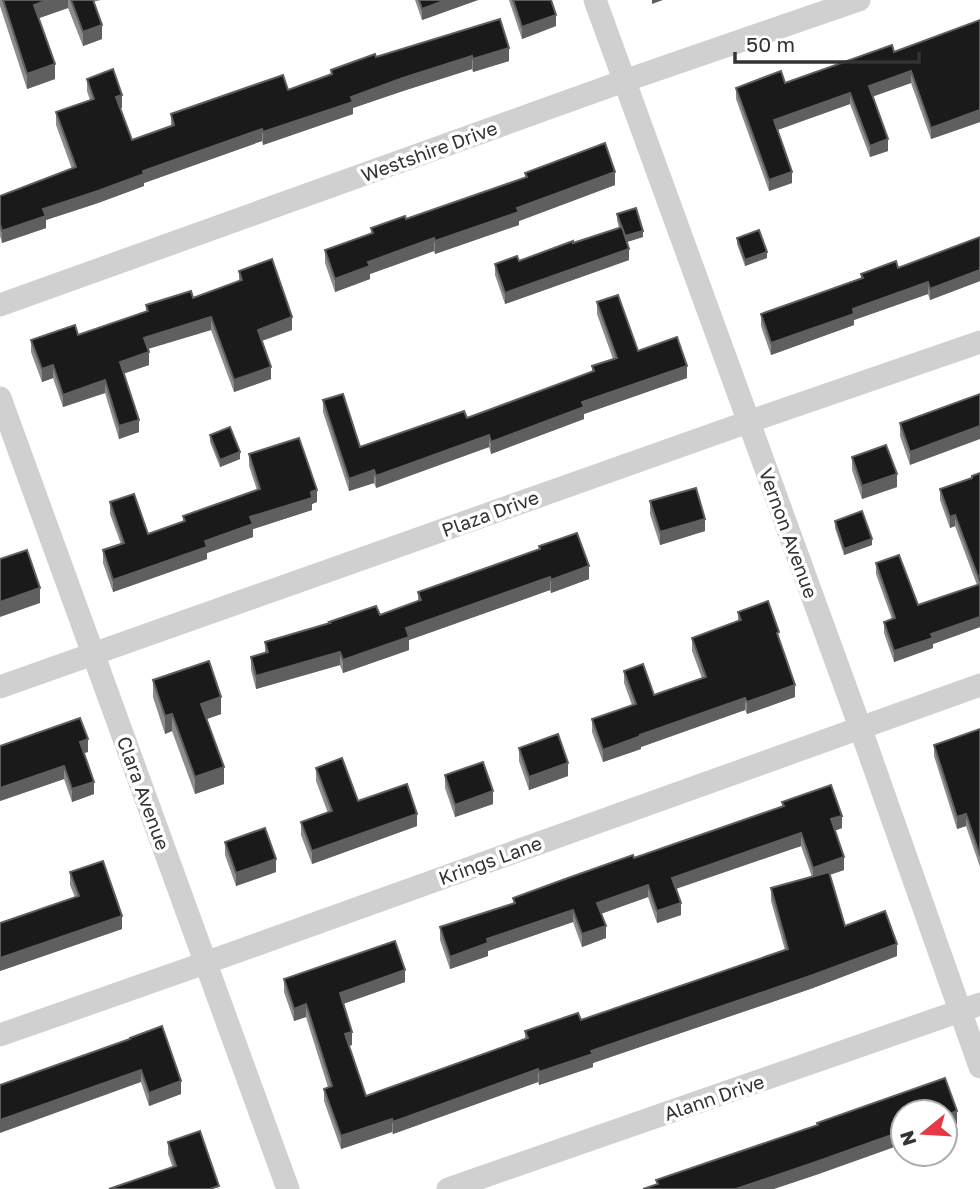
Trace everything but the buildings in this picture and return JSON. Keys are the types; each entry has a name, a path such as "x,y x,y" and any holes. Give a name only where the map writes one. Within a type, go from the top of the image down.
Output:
{"street":[{"name":"Vernon Avenue","path":"594,0 860,727 970,1008 980,1067"},
{"name":"Westshire Drive","path":"0,305 624,81 859,0"},
{"name":"Plaza Drive","path":"0,687 980,342"},
{"name":"Clara Avenue","path":"0,398 288,1189"},
{"name":"Krings Lane","path":"0,1035 980,685"},
{"name":"Alann Drive","path":"448,1189 970,1008"}]}
